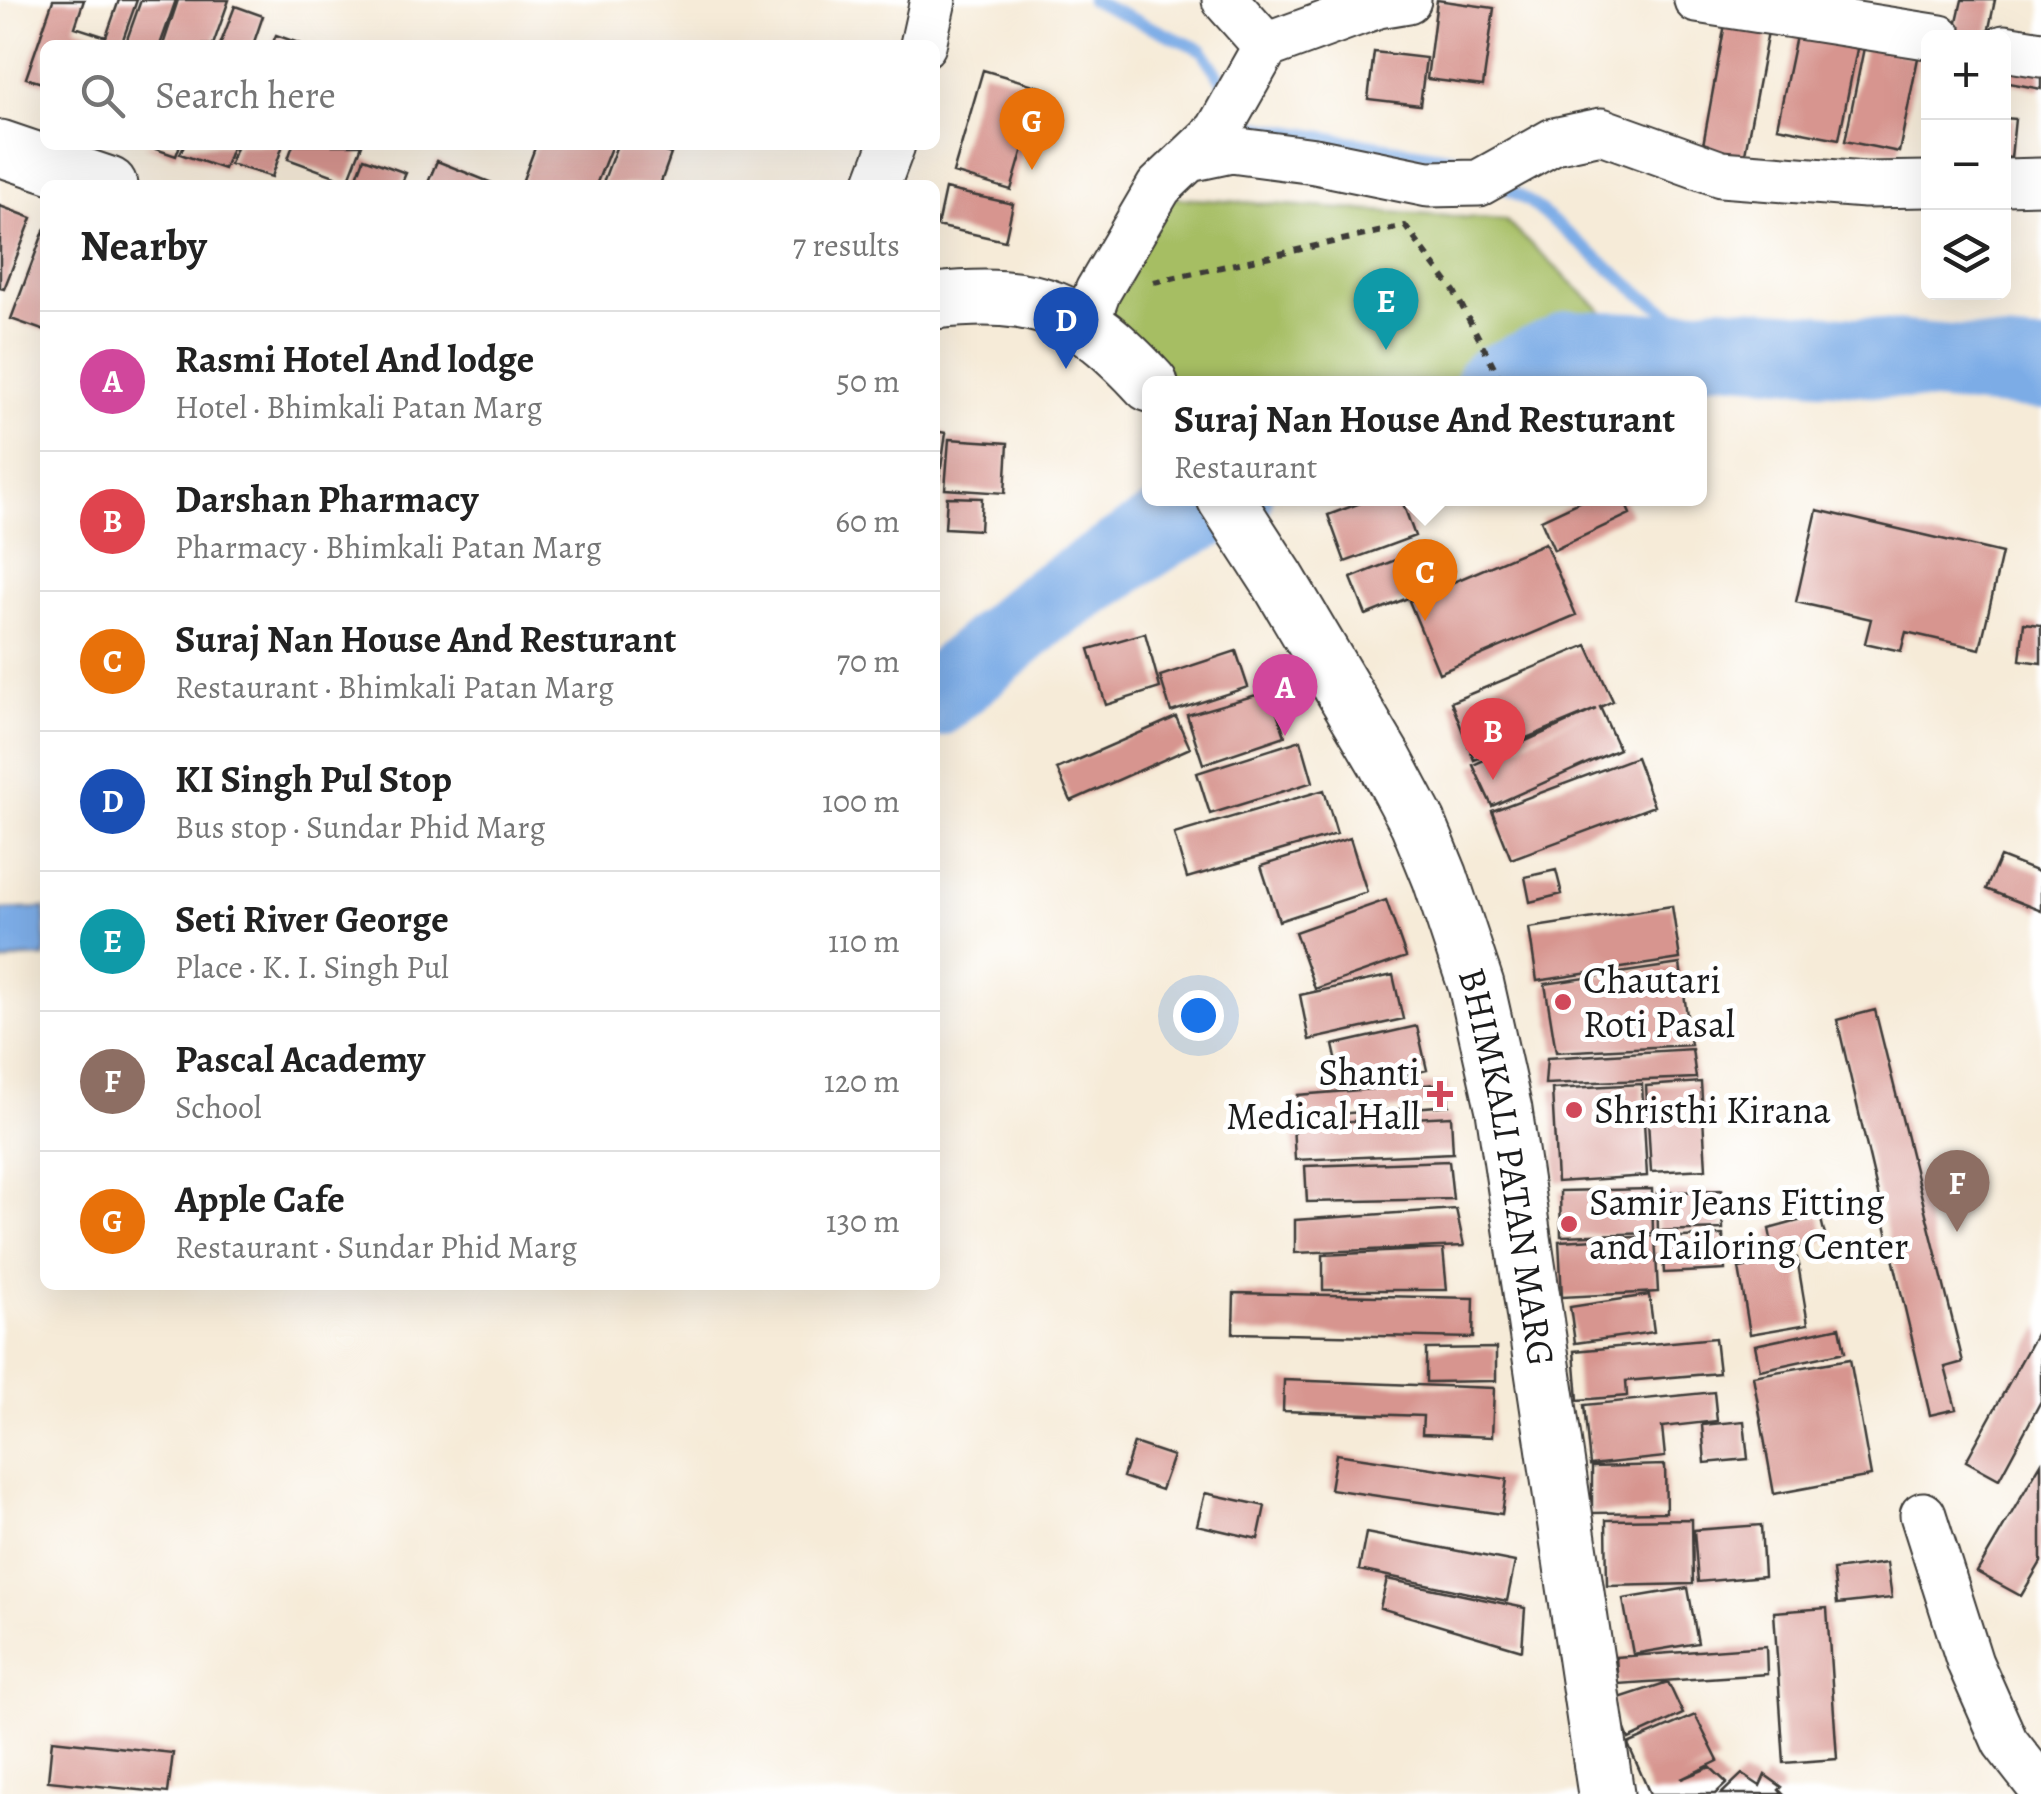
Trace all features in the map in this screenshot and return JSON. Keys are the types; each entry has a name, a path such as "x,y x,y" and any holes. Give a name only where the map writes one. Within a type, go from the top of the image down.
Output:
{"main road":[{"path":"0,148 94,180"},
{"path":"940,301 967,298 1092,308 1114,345 1143,376"},
{"name":"BHIMKALI PATAN MARG","path":"1230,506 1385,760 1418,823 1476,986 1504,1110 1606,1794"}],"street":[{"path":"1225,0 1261,56"},
{"path":"1092,308 1159,187 1204,145 1261,56 1378,5 1408,0"},
{"path":"1697,0 1921,35"},
{"path":"2011,49 2041,54"},
{"path":"1204,145 1315,160 1428,184 1479,183 1554,142 1601,131 1721,174 1865,185 1921,184"},
{"path":"879,180 890,150"},
{"path":"2011,182 2041,181"},
{"path":"1923,1515 1970,1663 2005,1742 2041,1788"}],"path":[{"path":"1092,308 1126,288 1405,226 1454,291 1499,376"}],"green space":[{"path":"1164,197 1505,220 1672,376 1151,376 1094,309"}],"water":[{"path":"40,908 40,957 0,963 0,910"}],"building":[{"path":"53,0 84,0 75,27 106,37 119,0 137,0 123,40 40,40 40,82 26,78"},
{"path":"141,0 176,0 162,40 127,40"},
{"path":"178,0 229,0 215,40 165,40"},
{"path":"1437,0 1494,8 1483,86 1427,79"},
{"path":"1962,0 1995,0 1989,30 1955,30"},
{"path":"235,6 263,16 255,40 222,40"},
{"path":"1727,13 1770,21 1743,164 1701,156"},
{"path":"1797,31 1858,44 1839,139 1777,127"},
{"path":"1867,33 1893,52 1918,58 1899,152 1845,141"},
{"path":"1374,52 1426,58 1420,105 1368,99"},
{"path":"2011,57 2041,63 2041,89 2011,83"},
{"path":"983,70 1041,87 1011,190 953,173"},
{"path":"2011,119 2015,119 2011,158"},
{"path":"182,150 231,150 224,169 180,154"},
{"path":"235,150 281,150 272,177 230,164"},
{"path":"291,150 360,150 348,180 288,159"},
{"path":"534,150 610,150 598,180 523,180"},
{"path":"615,150 659,150 671,154 662,180 604,180"},
{"path":"364,158 406,173 403,180 356,180"},
{"path":"437,161 484,180 429,180"},
{"path":"945,189 1013,204 1005,241 940,227"},
{"path":"0,206 32,218 4,289 0,288"},
{"path":"40,241 40,329 11,319"},
{"path":"940,432 946,433 940,475"},
{"path":"949,439 1008,443 1005,493 945,489"},
{"path":"947,497 982,498 980,530 945,528"},
{"path":"1352,506 1404,506 1415,536 1345,562 1328,515"},
{"path":"1571,506 1626,506 1630,514 1554,550 1541,520"},
{"path":"1817,510 2002,553 1980,649 1906,632 1901,651 1865,643 1871,619 1796,602"},
{"path":"1545,543 1576,615 1439,673 1409,601"},
{"path":"1415,552 1430,589 1366,615 1351,578"},
{"path":"2024,623 2041,625 2041,663 2020,660"},
{"path":"1145,633 1160,688 1106,705 1089,649"},
{"path":"1587,645 1613,701 1600,707 1619,749 1492,806 1473,765 1596,709 1474,760 1451,702"},
{"path":"1236,651 1248,687 1171,712 1160,676"},
{"path":"1270,691 1285,736 1203,764 1187,715"},
{"path":"1176,717 1190,748 1071,801 1057,769"},
{"path":"1301,740 1313,782 1210,814 1197,773"},
{"path":"1636,757 1654,806 1511,859 1492,811"},
{"path":"1324,790 1337,834 1187,878 1174,834"},
{"path":"1350,838 1367,892 1279,921 1261,866"},
{"path":"2000,857 2041,873 2041,911 1986,889"},
{"path":"1556,870 1562,894 1530,902 1525,877"},
{"path":"1386,900 1406,957 1315,989 1295,932"},
{"path":"1672,906 1680,959 1537,981 1529,928"},
{"path":"1680,964 1691,1045 1556,1052 1545,984"},
{"path":"1393,975 1403,1019 1309,1040 1300,995"},
{"path":"1875,1010 1963,1362 1945,1367 1956,1409 1930,1415 1837,1020"},
{"path":"1417,1026 1427,1070 1343,1089 1333,1045"},
{"path":"1692,1049 1696,1078 1545,1084 1547,1058"},
{"path":"1701,1082 1706,1169 1651,1172 1646,1086"},
{"path":"1447,1083 1449,1105 1300,1117 1298,1095"},
{"path":"1642,1084 1647,1176 1557,1182 1552,1089"},
{"path":"1451,1116 1453,1153 1295,1160 1293,1124"},
{"path":"1449,1161 1453,1199 1307,1202 1305,1166"},
{"path":"1652,1189 1653,1233 1561,1236 1560,1191"},
{"path":"1722,1190 1723,1229 1658,1231 1657,1193"},
{"path":"1456,1209 1464,1246 1295,1253 1295,1220"},
{"path":"1820,1215 1826,1240 1774,1253 1769,1229"},
{"path":"1723,1235 1725,1270 1664,1273 1662,1238"},
{"path":"1655,1236 1658,1292 1562,1297 1559,1241"},
{"path":"1443,1249 1447,1290 1323,1290 1323,1255"},
{"path":"1797,1258 1808,1324 1750,1334 1739,1268"},
{"path":"1234,1293 1474,1298 1473,1338 1233,1333"},
{"path":"1649,1295 1654,1332 1575,1343 1570,1307"},
{"path":"2041,1325 2041,1401 1999,1479 1966,1461"},
{"path":"1840,1327 1845,1352 1760,1370 1755,1345"},
{"path":"1715,1338 1719,1373 1626,1381 1627,1396 1578,1400 1574,1351"},
{"path":"1496,1348 1496,1381 1426,1382 1426,1349"},
{"path":"1850,1359 1871,1476 1774,1494 1753,1376"},
{"path":"1284,1380 1494,1388 1492,1437 1422,1434 1423,1416 1283,1411"},
{"path":"1714,1392 1717,1421 1662,1427 1665,1457 1590,1465 1584,1405"},
{"path":"1744,1421 1748,1459 1705,1463 1702,1425"},
{"path":"1134,1443 1173,1456 1161,1490 1123,1477"},
{"path":"1336,1454 1507,1479 1502,1514 1330,1489"},
{"path":"2041,1463 2041,1562 2021,1596 1977,1572"},
{"path":"1665,1465 1666,1512 1592,1513 1592,1467"},
{"path":"1205,1493 1265,1506 1258,1539 1197,1525"},
{"path":"1692,1519 1693,1584 1607,1586 1606,1520"},
{"path":"1761,1525 1764,1576 1698,1582 1694,1530"},
{"path":"1366,1533 1515,1562 1507,1601 1359,1570"},
{"path":"1887,1563 1892,1598 1837,1604 1833,1570"},
{"path":"1387,1579 1525,1608 1522,1650 1380,1608"},
{"path":"1688,1588 1698,1643 1633,1654 1623,1599"},
{"path":"1827,1608 1837,1759 1784,1763 1774,1612"},
{"path":"1766,1646 1767,1674 1618,1684 1616,1657"},
{"path":"1668,1682 1683,1714 1629,1739 1613,1700"},
{"path":"1695,1715 1718,1761 1681,1779 1710,1767 1727,1783 1715,1794 1650,1794 1628,1744"},
{"path":"52,1740 173,1753 168,1793 48,1781"},
{"path":"1742,1774 1760,1786 1765,1775 1782,1787 1779,1790 1783,1794 1721,1794"}],"waterway":[{"path":"1091,0 1202,50 1230,93"},
{"path":"1241,110 1250,125 1459,159 1477,170"},
{"path":"1498,183 1531,203 1646,298 1721,345"},
{"path":"1512,376 1572,349 1661,352 1721,345 2041,371"},
{"path":"940,694 1039,610 1164,529 1215,506"}],"place":[{"name":"Apple Cafe","path":"1032,170"},
{"name":"Seti River George","path":"1386,350"},
{"name":"KI Singh Pul Stop","path":"1066,369"},
{"name":"Suraj Nan House And Resturant","path":"1425,621"},
{"name":"Rasmi Hotel And lodge","path":"1285,736"},
{"name":"Darshan Pharmacy","path":"1493,780"},
{"name":"Chautari Roti Pasal","path":"1563,1002"},
{"name":"Shanti Medical Hall","path":"1440,1094"},
{"name":"Shristhi Kirana","path":"1574,1110"},
{"name":"Samir Jeans Fitting and Tailoring Center","path":"1569,1224"},
{"name":"Pascal Academy","path":"1957,1232"}]}
